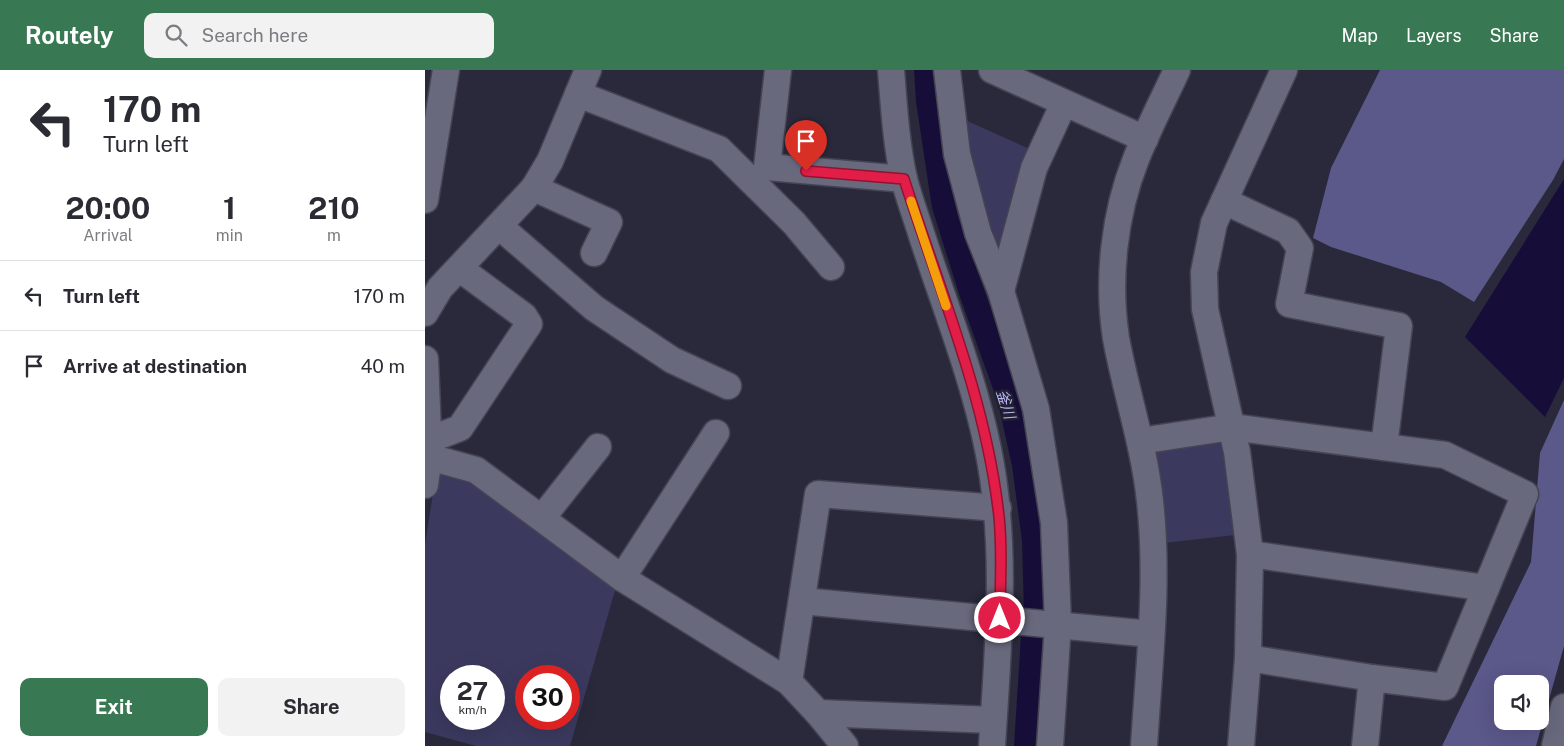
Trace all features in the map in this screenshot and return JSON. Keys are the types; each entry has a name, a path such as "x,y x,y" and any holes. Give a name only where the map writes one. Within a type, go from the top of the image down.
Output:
{"street":[{"path":"425,200 446,70"},
{"path":"425,313 440,288 534,188 550,161 588,70"},
{"path":"778,70 767,167 904,179"},
{"path":"883,70 891,70 894,114 904,179 934,272 969,370 988,448 999,508 1004,619 992,746"},
{"path":"947,70 957,154 978,233 1001,290 1036,409 1054,524 1054,623 1050,746"},
{"path":"992,70 1145,139"},
{"path":"1144,746 1151,634 1153,541 1150,500 1140,441 1117,338 1112,302 1115,249 1121,209 1135,161 1177,70"},
{"path":"1241,746 1248,658 1250,554 1237,452 1205,300 1204,272 1213,223 1284,70"},
{"path":"578,94 719,149 794,223 831,267"},
{"path":"1001,290 1034,168 1064,102"},
{"path":"534,188 609,222 594,253"},
{"path":"1224,201 1288,231 1300,248 1289,304 1399,326 1384,447"},
{"path":"499,226 594,308 672,360 728,386"},
{"path":"427,464 460,428 529,324 524,316 459,268"},
{"path":"425,359 427,464"},
{"path":"1140,441 1231,428 1445,455 1525,494 1445,687 1371,678 1248,658"},
{"path":"623,578 716,433"},
{"path":"541,518 598,447"},
{"path":"427,464 476,470 623,578 789,682 845,746"},
{"path":"789,682 818,494 999,508"},
{"path":"1250,554 1486,588"},
{"path":"802,601 1054,623 1151,634"},
{"path":"1365,746 1371,678"},
{"path":"1555,746 1564,707"},
{"path":"818,713 993,720"}],"shaded area":[{"path":"1380,70 1564,70 1564,159 1553,180 1474,302 1441,282 1331,247 1313,238 1331,168"},
{"path":"963,119 1034,151 1005,253 992,246 971,167"},
{"path":"1564,400 1564,646 1549,700 1549,675 1494,675 1494,730 1540,730 1536,746 1442,746 1531,562 1540,453"},
{"path":"1224,439 1235,535 1164,543 1153,447"},
{"path":"437,469 480,487 616,587 580,711 580,665 515,665 515,730 575,730 570,746 476,746 425,732 425,544"}],"water":[{"name":"釜川","path":"914,70 936,70 944,154 958,216 1019,387 1043,515 1045,616 1024,614 1022,541 1012,466 998,403 960,297 932,208 916,102"},
{"path":"1564,179 1564,378 1545,417 1465,337"},
{"path":"1021,635 1044,638 1036,746 1014,746"}],"slow traffic":[{"path":"911,201 946,306"}],"route":[{"path":"806,171 904,179 934,272 969,370 988,448 999,508 1000,618"}]}
